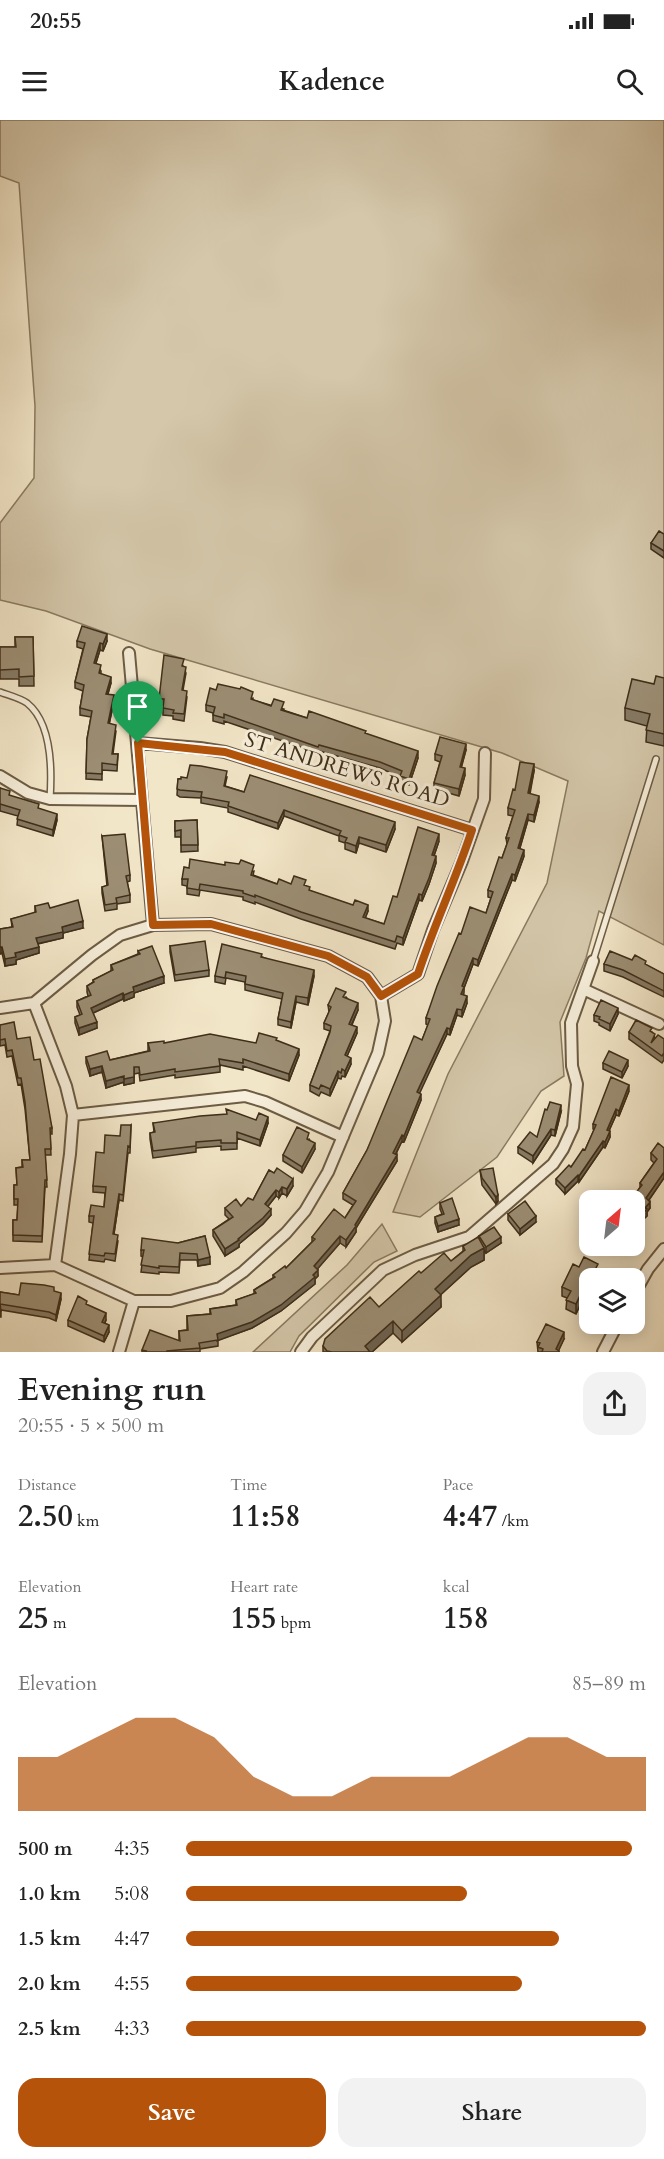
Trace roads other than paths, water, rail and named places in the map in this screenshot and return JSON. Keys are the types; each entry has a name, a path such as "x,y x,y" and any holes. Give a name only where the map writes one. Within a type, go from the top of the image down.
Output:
{"street":[{"path":"129,653 153,925"},
{"name":"ST ANDREWS ROAD","path":"138,743 225,752 472,830"},
{"path":"381,996 418,974 484,799 485,753"},
{"path":"0,776 28,793 50,799 142,800"},
{"path":"0,1008 34,1003 120,935 153,925 211,924 328,956 367,977 381,996 385,1021 378,1053 343,1137 328,1172 305,1211 286,1233 243,1272 220,1288 171,1301 134,1301 55,1265 0,1268"},
{"path":"301,1352 312,1337 383,1270 415,1255 469,1237 553,1164 573,1127 577,1084 572,1066 571,1023 593,961"},
{"path":"583,989 659,1024"},
{"path":"34,1003 66,1086 73,1114 55,1265"},
{"path":"73,1114 245,1096 265,1102 343,1137"},
{"path":"645,1274 664,1249"},
{"path":"119,1352 134,1301"},
{"path":"603,1352 612,1334"}],"lane":[{"path":"0,692 27,704 45,734 51,773 50,799"},
{"path":"593,961 656,759"}]}
